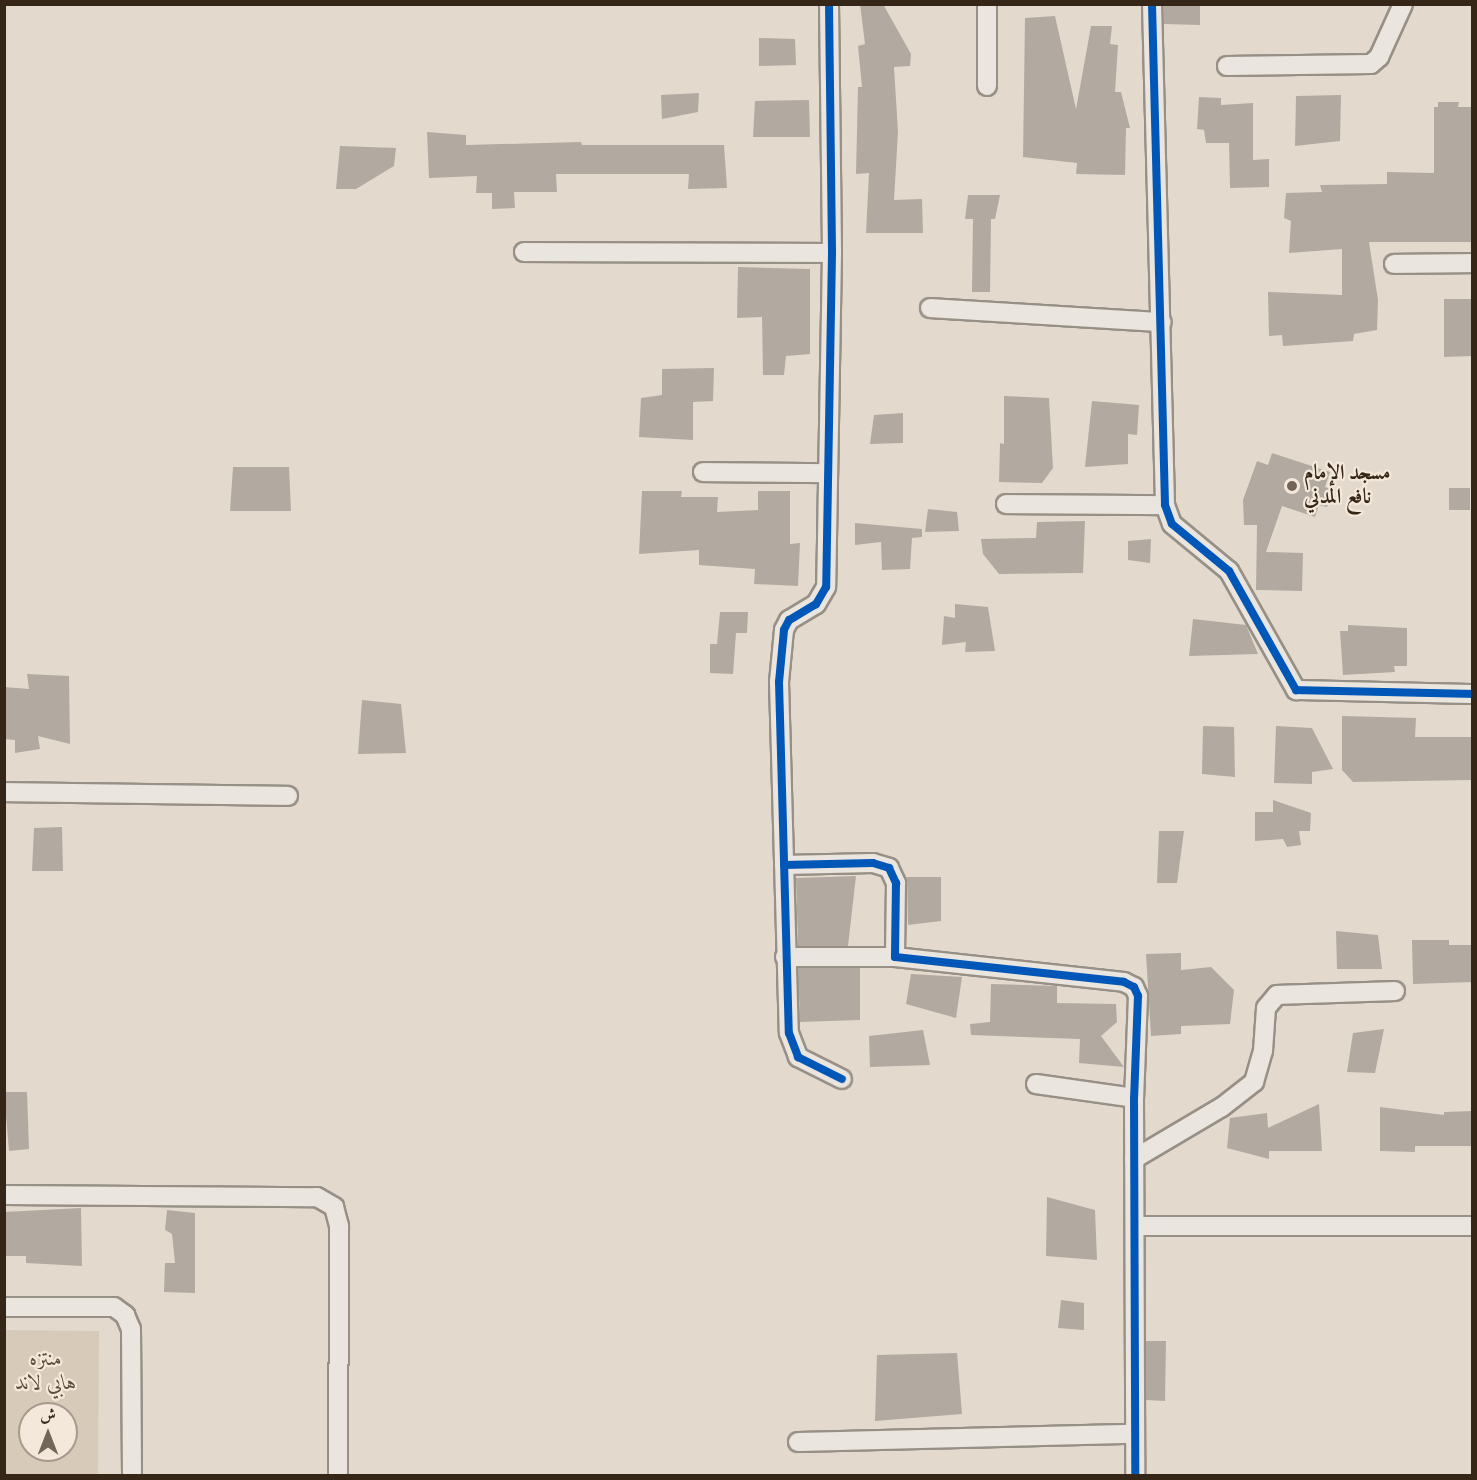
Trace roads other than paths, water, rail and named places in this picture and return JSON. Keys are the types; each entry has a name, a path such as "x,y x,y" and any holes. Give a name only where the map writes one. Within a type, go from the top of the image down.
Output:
{"street":[{"path":"829,4 832,253 826,473 826,587 816,604 789,620 784,630 779,682 785,957 791,1045 798,1057 842,1079"},
{"path":"987,4 987,86"},
{"path":"1152,4 1166,505 1172,524 1238,583 1296,690 1473,694"},
{"path":"1227,66 1371,64 1380,57 1403,4"},
{"path":"524,252 832,253"},
{"path":"1394,264 1473,263"},
{"path":"930,308 1162,322"},
{"path":"703,472 826,473"},
{"path":"1006,504 1166,505"},
{"path":"4,792 288,796"},
{"path":"784,865 873,863 889,868 896,883 895,957"},
{"path":"785,957 895,957 1131,984 1138,996 1134,1098 1135,1476"},
{"path":"1134,1159 1222,1107 1254,1082 1263,1051 1266,1008 1277,995 1395,992"},
{"path":"1036,1084 1134,1098"},
{"path":"4,1194 317,1197 334,1207 339,1226 338,1476"},
{"path":"1135,1226 1473,1226"},
{"path":"4,1307 114,1307 125,1315 131,1329 132,1476"},
{"path":"798,1442 1135,1434"}],"place":[{"name":"مسجد الإمام نافع المدني","path":"1292,486"}],"park label":[{"name":"منتزه هابي لاند","path":"46,1372"}]}
